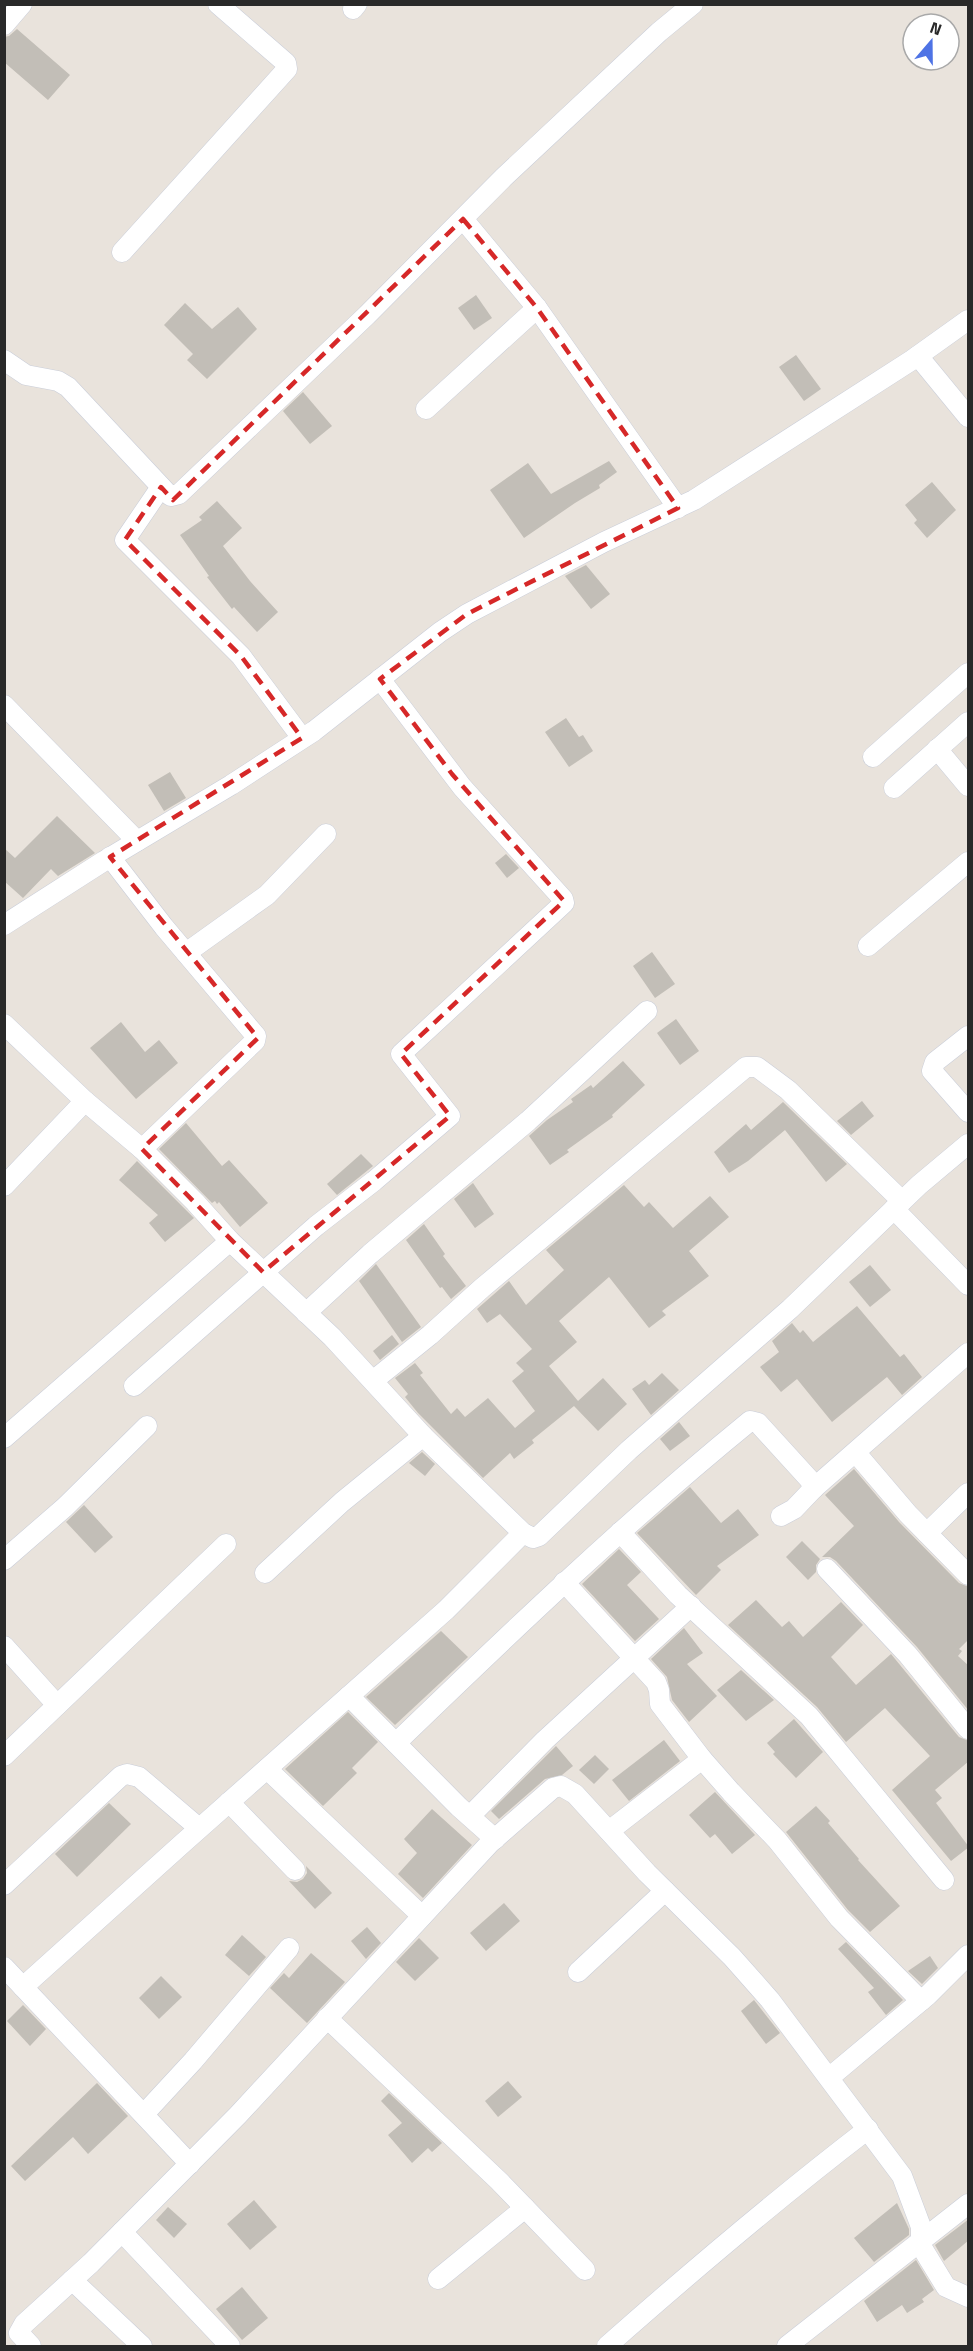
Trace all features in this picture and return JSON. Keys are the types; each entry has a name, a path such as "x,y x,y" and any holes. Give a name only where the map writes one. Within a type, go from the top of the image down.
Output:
{"street":[{"path":"4,25 22,4"},
{"path":"122,252 286,69 286,63 218,4"},
{"path":"4,360 27,375 58,381 68,387 161,487 171,496 179,494 659,32 693,4"},
{"path":"463,219 537,308 678,508"},
{"path":"426,409 537,308"},
{"path":"4,925 110,857 231,785 302,738 440,632 467,614 604,542 694,500 918,356 969,320"},
{"path":"918,356 969,417"},
{"path":"161,487 125,540 241,656 302,738"},
{"path":"873,757 969,673"},
{"path":"134,1386 316,1226 374,1181 450,1116 401,1054 564,903 563,898 457,780 380,679"},
{"path":"4,705 137,841"},
{"path":"894,788 969,722"},
{"path":"937,749 969,786"},
{"path":"186,952 267,895 326,834"},
{"path":"110,857 255,1034 256,1039 142,1149"},
{"path":"868,946 969,862"},
{"path":"306,1313 370,1254 528,1121 647,1011"},
{"path":"4,1024 85,1101 142,1149 195,1202 230,1242 374,1380 388,1400 423,1436 528,1537 539,1536 629,1450 790,1309 898,1205 969,1144"},
{"path":"969,1036 935,1062 932,1071 969,1112"},
{"path":"374,1380 746,1067 756,1067 788,1090 898,1205 969,1285"},
{"path":"4,1186 85,1101"},
{"path":"4,1438 230,1242"},
{"path":"781,1516 794,1509 814,1488 969,1353"},
{"path":"396,1743 564,1582 687,1472 750,1421 758,1423 809,1479 814,1488"},
{"path":"4,1560 65,1507 147,1426"},
{"path":"265,1573 342,1502 423,1436"},
{"path":"856,1453 927,1533 969,1575"},
{"path":"927,1533 969,1492"},
{"path":"620,1532 691,1606 808,1716 944,1880"},
{"path":"23,1987 446,1610 524,1533"},
{"path":"4,1756 226,1544"},
{"path":"827,1569 908,1655 969,1729"},
{"path":"564,1582 656,1682 660,1704 730,1792 777,1840 839,1918 921,2001"},
{"path":"470,1816 545,1740 691,1606"},
{"path":"4,1646 57,1705"},
{"path":"349,1696 495,1839"},
{"path":"609,1831 702,1759"},
{"path":"267,1769 422,1916"},
{"path":"4,1885 99,1794 121,1776 127,1774 139,1777 199,1828"},
{"path":"31,2346 21,2337 19,2333 21,2328 190,2164 495,1839 553,1788 561,1786 575,1794 665,1891 732,1957 770,2000 868,2129 905,2182 921,2227 923,2252 946,2287 969,2297"},
{"path":"229,1802 295,1870"},
{"path":"578,1972 665,1891"},
{"path":"144,2114 194,2061 289,1948"},
{"path":"830,2078 921,2001 969,1955"},
{"path":"4,1967 190,2164"},
{"path":"327,2018 492,2174 585,2271"},
{"path":"607,2346 692,2271 868,2129"},
{"path":"787,2346 969,2204"},
{"path":"438,2279 525,2208"},
{"path":"122,2232 230,2346"},
{"path":"72,2280 142,2346"}],"highlighted area":[{"path":"463,219 537,308 678,508 467,614 380,679 452,774 564,901 401,1054 450,1116 263,1272 142,1149 258,1038 110,857 302,738 241,656 125,540 161,487 173,500"}],"building":[{"path":"17,29 70,75 48,100 4,62 4,37"},
{"path":"476,295 492,318 474,330 458,308"},
{"path":"185,303 212,329 238,307 257,329 207,379 187,360 193,354 164,325"},
{"path":"796,355 821,389 804,401 779,367"},
{"path":"303,392 332,426 310,444 283,411"},
{"path":"609,461 617,472 599,485 600,488 524,538 490,490 528,463 551,494"},
{"path":"932,482 956,510 927,538 914,523 917,520 905,505"},
{"path":"217,501 242,528 223,546 278,612 257,632 234,607 232,609 207,577 209,576 180,535 202,520 199,517"},
{"path":"586,565 610,594 591,609 565,576"},
{"path":"566,718 579,737 583,735 593,751 569,767 545,732"},
{"path":"170,772 186,798 164,811 148,785"},
{"path":"57,816 95,853 58,876 51,869 23,898 4,881 4,848 15,858"},
{"path":"506,854 519,868 507,878 495,863"},
{"path":"652,952 675,984 655,998 633,966"},
{"path":"676,1019 699,1051 680,1065 657,1033"},
{"path":"121,1022 145,1052 159,1040 178,1063 136,1099 90,1048"},
{"path":"623,1061 645,1085 612,1115 613,1117 550,1165 529,1136 573,1102 571,1099 591,1085 593,1088"},
{"path":"862,1101 874,1116 851,1135 837,1121"},
{"path":"783,1102 847,1164 826,1182 785,1130 748,1161 729,1173 714,1152 746,1124 751,1130"},
{"path":"186,1123 222,1166 229,1160 268,1203 240,1227 219,1202 212,1203 159,1149"},
{"path":"361,1154 373,1166 337,1195 327,1184"},
{"path":"137,1161 194,1218 165,1242 149,1223 158,1215 119,1180"},
{"path":"473,1183 494,1214 475,1228 454,1199"},
{"path":"624,1185 644,1207 649,1202 673,1228 710,1196 729,1217 689,1251 709,1276 662,1311 666,1315 649,1328 609,1277 559,1321 577,1342 549,1366 578,1401 603,1378 627,1404 598,1431 574,1406 532,1440 534,1443 514,1459 510,1453 483,1478 418,1413 405,1397 408,1394 395,1378 415,1363 423,1373 420,1375 451,1414 457,1408 465,1417 488,1398 515,1428 535,1411 512,1381 524,1371 516,1363 532,1349 500,1314 487,1323 477,1309 509,1281 526,1305 564,1270 546,1250"},
{"path":"424,1224 445,1254 443,1256 466,1286 451,1299 442,1287 440,1288 406,1240"},
{"path":"376,1264 421,1327 402,1342 359,1281"},
{"path":"870,1265 891,1290 870,1307 849,1282"},
{"path":"857,1306 900,1357 904,1354 922,1377 902,1395 887,1377 832,1422 797,1379 781,1392 760,1367 779,1352 772,1341 792,1323 800,1333 803,1330 813,1342"},
{"path":"392,1335 399,1344 380,1360 373,1351"},
{"path":"662,1373 679,1390 651,1415 632,1389 645,1380 649,1385"},
{"path":"679,1422 690,1436 670,1451 660,1439"},
{"path":"422,1452 435,1464 425,1476 409,1463"},
{"path":"854,1469 899,1522 959,1583 969,1587 969,1639 959,1649 962,1651 958,1656 969,1666 969,1711 917,1647 836,1561 830,1557 822,1557 854,1526 825,1495"},
{"path":"690,1487 721,1523 738,1509 759,1535 717,1566 721,1570 696,1595 637,1533"},
{"path":"84,1505 113,1537 95,1553 66,1522"},
{"path":"802,1541 820,1559 816,1565 816,1572 808,1580 786,1557"},
{"path":"619,1549 641,1572 627,1585 659,1619 635,1641 582,1584"},
{"path":"756,1600 782,1627 789,1621 803,1637 841,1602 863,1625 831,1657 856,1685 891,1654 959,1737 969,1741 969,1761 935,1790 942,1798 936,1803 969,1847 951,1861 892,1790 930,1756 885,1708 846,1742 817,1707 728,1625"},
{"path":"684,1628 703,1653 687,1664 717,1696 689,1722 672,1700 667,1677 651,1659"},
{"path":"441,1631 468,1657 395,1725 366,1697"},
{"path":"741,1670 774,1700 746,1721 717,1690"},
{"path":"348,1712 378,1742 352,1768 357,1773 323,1806 285,1769"},
{"path":"794,1719 823,1752 796,1778 773,1754 775,1752 767,1743"},
{"path":"664,1740 680,1761 629,1801 612,1780"},
{"path":"556,1746 573,1766 562,1775 545,1779 499,1819 491,1811"},
{"path":"595,1755 609,1769 594,1784 579,1770"},
{"path":"715,1792 755,1835 732,1854 715,1834 710,1838 689,1815"},
{"path":"109,1803 131,1824 77,1877 55,1854"},
{"path":"816,1806 830,1821 828,1823 858,1860 900,1906 870,1932 848,1910 786,1832"},
{"path":"432,1809 472,1845 423,1898 398,1874 417,1853 404,1839"},
{"path":"306,1866 332,1893 315,1909 289,1881 297,1882 303,1879 307,1873"},
{"path":"504,1903 520,1921 486,1951 470,1933"},
{"path":"367,1927 381,1943 366,1959 351,1941"},
{"path":"242,1935 266,1957 249,1976 225,1955"},
{"path":"419,1938 439,1958 415,1981 396,1962"},
{"path":"846,1942 903,2000 886,2015 868,1992 874,1988 838,1949"},
{"path":"311,1953 345,1982 307,2023 270,1988 284,1973 289,1978"},
{"path":"930,1956 938,1968 922,1984 908,1971"},
{"path":"161,1976 182,1997 159,2019 139,1998"},
{"path":"754,2000 780,2033 766,2044 741,2011"},
{"path":"23,2005 46,2029 30,2046 7,2021"},
{"path":"508,2081 522,2097 498,2117 485,2101"},
{"path":"97,2083 128,2116 88,2154 73,2137 25,2181 11,2166"},
{"path":"389,2093 442,2143 432,2152 428,2148 412,2163 388,2135 402,2123 381,2101"},
{"path":"254,2200 277,2227 250,2250 227,2224"},
{"path":"897,2203 909,2229 909,2235 874,2262 854,2238"},
{"path":"168,2207 187,2224 174,2238 156,2220"},
{"path":"969,2219 969,2240 944,2261 935,2245"},
{"path":"916,2260 934,2290 922,2299 924,2302 907,2313 902,2305 877,2322 864,2301"},
{"path":"242,2287 268,2318 242,2340 216,2309"}]}
